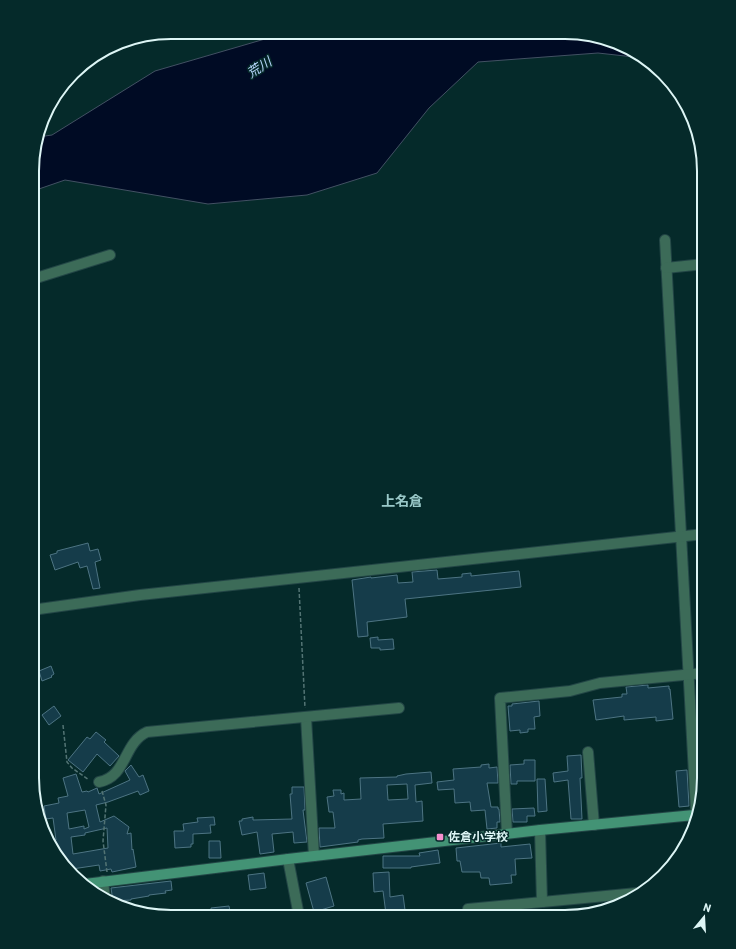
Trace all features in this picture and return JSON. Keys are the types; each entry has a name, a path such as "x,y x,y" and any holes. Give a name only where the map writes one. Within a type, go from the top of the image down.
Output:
{"street":[{"path":"664,240 689,675 694,806"},
{"path":"39,277 110,255"},
{"path":"666,268 697,265"},
{"path":"39,609 298,578 697,535"},
{"path":"507,834 500,698 570,691 600,683 697,674"},
{"path":"99,782 119,771 134,740 146,732 399,708"},
{"path":"306,717 314,856"},
{"path":"588,752 594,825"},
{"path":"91,883 540,830 691,816"},
{"path":"540,830 542,902"},
{"path":"288,859 298,910"},
{"path":"105,892 106,881"},
{"path":"468,910 628,894"}],"path":[{"path":"298,578 306,717"},
{"path":"63,724 67,762 72,768 89,780 99,782 106,806 103,841 106,881"}],"water":[{"name":"荒川","path":"265,39 565,39 599,43 616,49 630,57 598,53 478,62 429,108 377,173 307,195 208,204 65,180 39,189 40,153 43,136 52,135 155,71"}],"building":[{"path":"88,543 90,551 98,549 101,560 95,562 100,588 93,589 87,566 80,568 78,562 55,570 50,555 57,553 57,551"},
{"path":"437,570 438,579 462,577 462,574 471,573 471,576 519,571 521,587 405,599 407,617 367,622 368,636 358,637 352,580 397,575 398,583 413,582 412,572"},
{"path":"378,637 378,640 393,639 394,649 380,650 380,648 371,648 370,638"},
{"path":"51,666 54,674 51,676 52,677 42,681 39,671"},
{"path":"648,685 648,688 669,686 673,719 656,721 656,717 624,720 624,716 596,720 593,700 622,697 622,694 627,694 626,687"},
{"path":"539,701 540,716 534,717 535,729 528,729 528,732 520,733 520,730 510,731 508,706 512,706 512,704"},
{"path":"54,706 61,716 49,725 42,715"},
{"path":"96,732 106,740 104,742 119,756 110,766 97,754 83,772 68,760 87,737 90,739"},
{"path":"581,755 582,778 580,778 582,819 571,819 568,780 554,782 553,773 568,771 567,756"},
{"path":"524,760 535,760 535,781 517,781 517,784 511,784 510,765 524,764"},
{"path":"489,764 489,768 497,767 498,783 487,783 491,807 498,807 500,822 497,822 497,828 487,829 485,810 471,811 470,802 455,803 454,789 438,790 437,782 454,780 453,769 481,767 481,765"},
{"path":"131,765 139,777 143,775 149,791 140,795 138,791 96,805 100,822 114,816 129,827 127,834 131,833 132,850 133,849 136,867 112,872 111,869 100,871 99,865 75,868 61,852 55,840 56,840 53,818 46,819 44,806 59,803 58,798 68,796 63,778 76,774 82,792 88,792 97,788 99,794 130,780 125,771","holes":["85,810 89,827 84,829 84,826 69,829 67,813","107,828 108,848 73,854 71,837 85,835 85,833"]},
{"path":"687,770 689,806 679,807 676,771"},
{"path":"431,772 432,783 415,785 416,802 422,801 423,821 383,824 384,838 362,839 358,840 358,842 320,847 319,828 335,828 333,812 329,812 327,797 334,796 333,790 341,790 341,794 344,793 344,800 361,799 360,778 397,777 406,774","holes":["407,784 408,799 388,800 387,785"]},
{"path":"537,779 545,779 547,811 538,812"},
{"path":"292,787 304,787 305,810 303,810 307,842 294,843 293,832 272,834 274,852 260,854 257,832 242,835 239,821 253,817 253,820 292,819 290,794 292,794"},
{"path":"534,808 535,816 527,816 527,822 513,822 512,809"},
{"path":"214,817 215,825 210,825 211,833 193,834 193,844 191,844 191,847 175,848 174,831 184,831 183,824 198,822 197,818"},
{"path":"209,841 220,841 221,858 209,858"},
{"path":"501,843 501,847 530,844 532,858 515,859 516,875 511,875 512,883 490,885 489,878 481,878 480,872 462,872 460,861 457,861 456,848"},
{"path":"438,850 440,863 411,868 383,868 383,856 420,856 419,853"},
{"path":"389,872 390,897 403,895 405,910 385,910 383,891 374,892 373,873"},
{"path":"264,873 266,888 250,890 248,875"},
{"path":"326,877 334,906 321,910 313,910 306,883"},
{"path":"171,881 172,890 165,891 166,893 121,901 112,896 111,888"},
{"path":"229,906 230,910 211,910 211,908"}],"place":[{"name":"佐倉小学校","path":"440,837"}],"district":[{"name":"上名倉","path":"402,501"}]}
